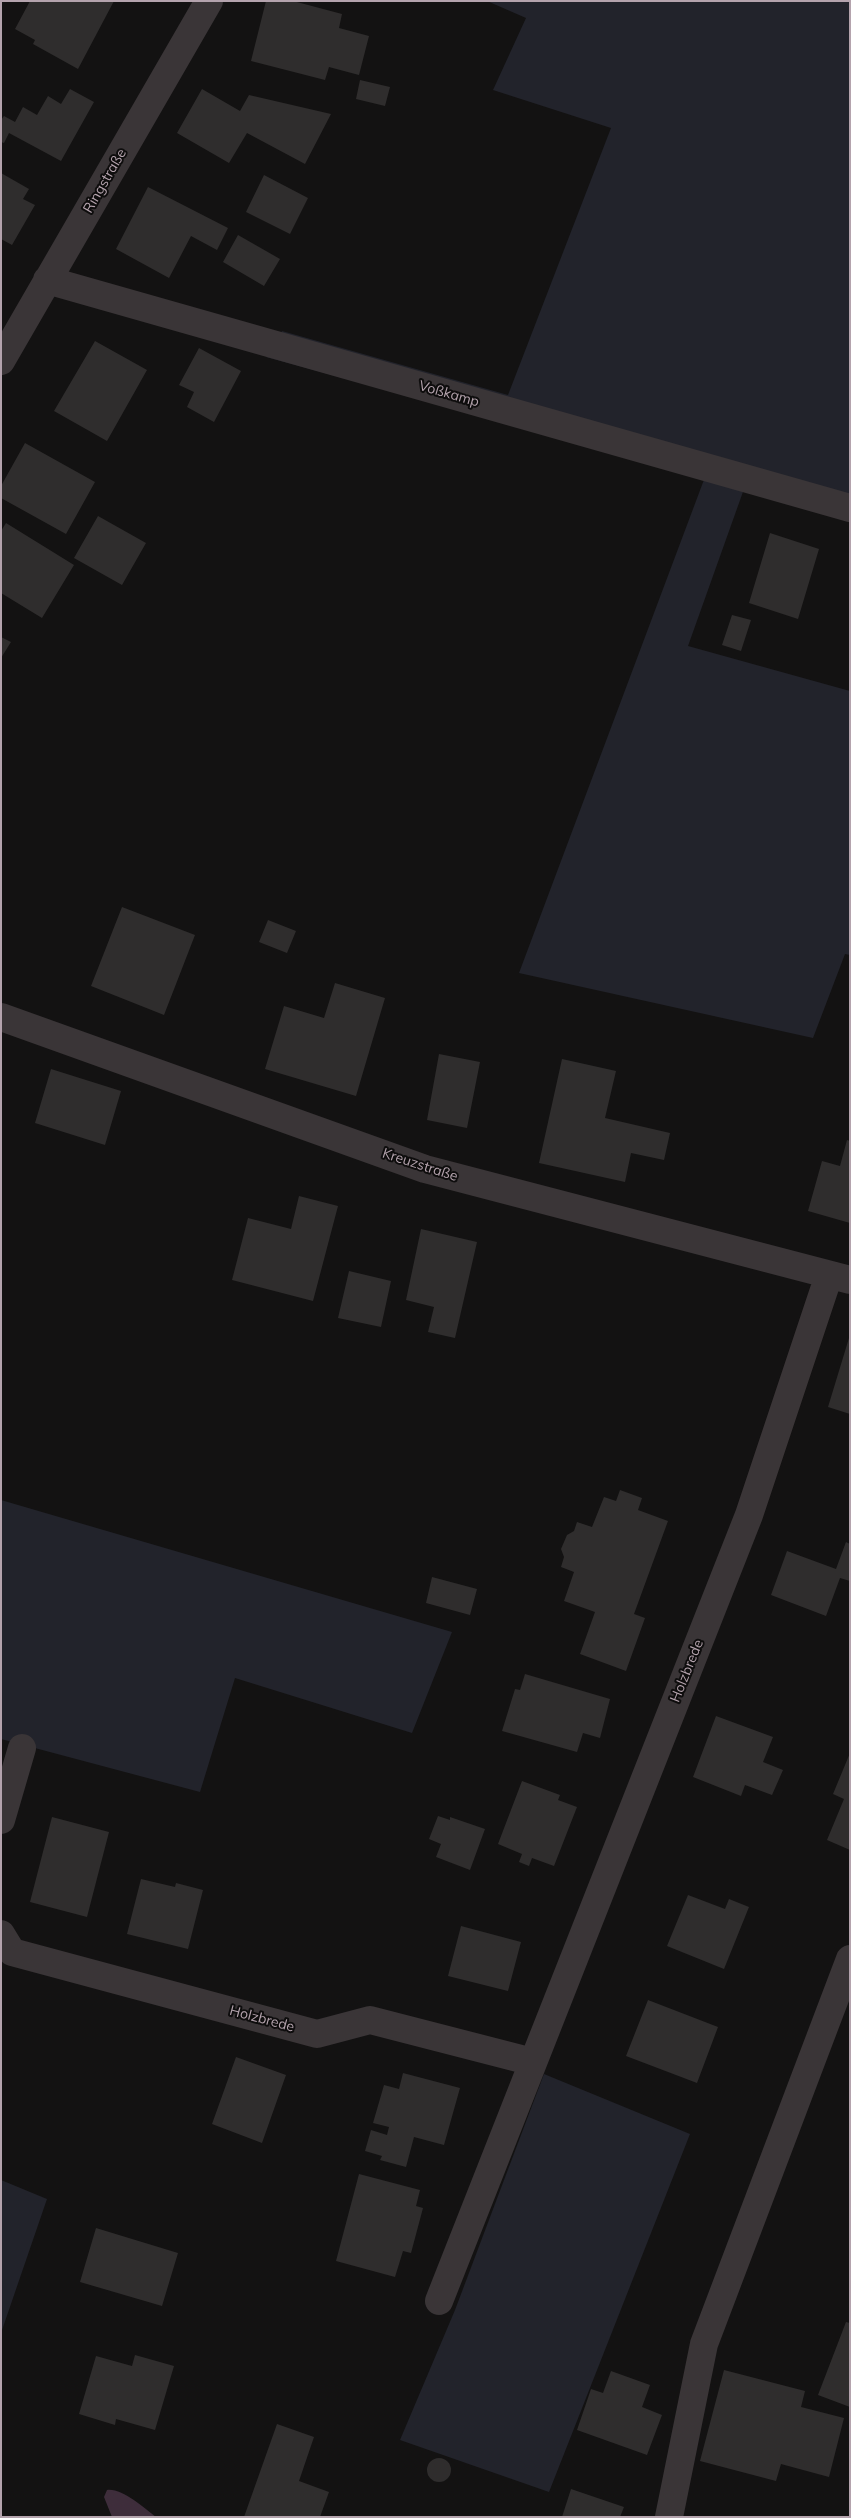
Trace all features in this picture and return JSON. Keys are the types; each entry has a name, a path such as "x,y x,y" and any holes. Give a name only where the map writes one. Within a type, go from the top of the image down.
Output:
{"street":[{"name":"Ringstraße","path":"1,361 209,1"},
{"name":"Voßkamp","path":"47,280 850,508"},
{"name":"Kreuzstraße","path":"1,1016 425,1168 839,1277"},
{"name":"Holzbrede","path":"439,2301 749,1515 839,1277"},
{"path":"1,1820 22,1748"},
{"name":"Holzbrede","path":"1,1934 12,1952 317,2034 370,2020 533,2062"},
{"path":"669,2517 704,2344 850,1959"}],"shaded area":[{"path":"487,1 850,1 850,521 744,489 688,646 850,691 850,955 845,954 813,1038 519,973 705,477 266,357 282,331 508,395 611,128 493,90 526,18"},
{"path":"1,1500 452,1632 412,1733 235,1678 200,1792 1,1739"},
{"path":"544,2074 690,2134 549,2492 400,2440 455,2310"},
{"path":"1,2180 47,2199 1,2333"},
{"path":"107,2490 113,2490 126,2495 156,2517 112,2517 104,2497"}],"building":[{"path":"30,1 114,1 78,69 33,44 35,40 15,29"},
{"path":"266,1 293,1 342,14 339,28 369,36 359,75 329,67 325,80 251,61"},
{"path":"360,80 390,87 385,106 356,99"},
{"path":"70,89 94,102 61,161 9,133 4,143 1,142 1,120 4,116 15,122 23,107 37,115 48,96 61,104"},
{"path":"202,89 240,111 249,95 331,114 305,164 247,133 229,163 177,133"},
{"path":"1,173 29,189 23,199 35,205 12,245 1,239"},
{"path":"264,175 308,198 290,234 246,212"},
{"path":"148,187 228,228 217,250 191,236 169,278 116,249"},
{"path":"238,235 280,259 264,286 223,262"},
{"path":"95,341 147,370 107,441 54,411"},
{"path":"199,348 241,371 214,422 187,407 194,392 179,385"},
{"path":"25,443 95,482 66,534 1,498 1,486"},
{"path":"98,516 146,543 122,585 74,558"},
{"path":"6,523 74,565 42,618 1,593 1,531"},
{"path":"770,533 819,549 798,619 749,603"},
{"path":"732,615 751,620 741,651 722,645"},
{"path":"1,637 11,642 1,658"},
{"path":"122,907 195,935 164,1015 91,986"},
{"path":"268,920 296,931 287,953 259,942"},
{"path":"335,983 385,998 356,1096 265,1069 284,1006 324,1018"},
{"path":"439,1054 480,1062 467,1128 427,1120"},
{"path":"562,1059 616,1071 605,1118 670,1133 664,1160 631,1153 625,1182 539,1163"},
{"path":"51,1069 121,1091 105,1145 35,1123"},
{"path":"847,1140 850,1141 850,1223 808,1211 822,1161 840,1166"},
{"path":"299,1196 338,1206 313,1301 232,1280 248,1218 291,1229"},
{"path":"421,1229 477,1242 455,1338 428,1332 434,1307 406,1300"},
{"path":"349,1271 391,1281 381,1327 338,1318"},
{"path":"850,1338 850,1414 828,1407"},
{"path":"620,1490 642,1498 638,1510 668,1521 634,1614 645,1618 626,1671 580,1654 595,1612 564,1601 574,1572 561,1567 564,1557 561,1549 567,1535 574,1531 577,1522 592,1527 604,1497 616,1501"},
{"path":"846,1542 850,1544 850,1581 840,1578 826,1616 771,1595 787,1551 836,1569"},
{"path":"432,1577 477,1589 470,1615 426,1603"},
{"path":"525,1674 610,1699 600,1738 583,1733 577,1752 502,1731 515,1689 520,1690"},
{"path":"716,1716 773,1737 763,1762 783,1770 772,1795 745,1785 741,1796 693,1777"},
{"path":"850,1753 850,1850 827,1840 844,1799 833,1794"},
{"path":"522,1781 560,1795 558,1800 577,1807 554,1866 532,1858 529,1866 519,1862 522,1854 498,1844"},
{"path":"438,1816 450,1820 450,1817 485,1829 470,1870 436,1857 441,1844 429,1839"},
{"path":"52,1817 109,1832 87,1917 30,1902"},
{"path":"141,1879 175,1887 176,1883 203,1890 188,1949 127,1934"},
{"path":"688,1895 725,1909 729,1899 749,1907 724,1969 667,1946"},
{"path":"461,1926 521,1942 508,1991 448,1976"},
{"path":"648,2000 718,2027 697,2083 626,2056"},
{"path":"236,2057 286,2075 262,2143 212,2124"},
{"path":"403,2073 460,2088 444,2145 414,2137 406,2167 380,2160 382,2156 365,2151 371,2130 387,2135 389,2127 373,2123 384,2085 399,2089"},
{"path":"359,2174 420,2190 416,2206 423,2208 411,2253 403,2251 395,2277 336,2261"},
{"path":"96,2228 178,2253 162,2306 80,2282"},
{"path":"846,2322 850,2323 850,2407 818,2395"},
{"path":"135,2355 174,2366 155,2430 116,2419 115,2425 79,2414 96,2356 132,2366"},
{"path":"724,2370 805,2391 801,2407 844,2418 829,2477 781,2464 776,2481 700,2461"},
{"path":"611,2371 650,2385 642,2407 662,2415 647,2455 577,2430 591,2389 603,2393"},
{"path":"277,2424 314,2437 299,2481 329,2492 320,2517 244,2517"},
{"path":"439,2458 447,2462 451,2470 447,2478 439,2482 431,2478 427,2470 431,2462"},
{"path":"571,2489 624,2507 620,2517 562,2517"}]}
